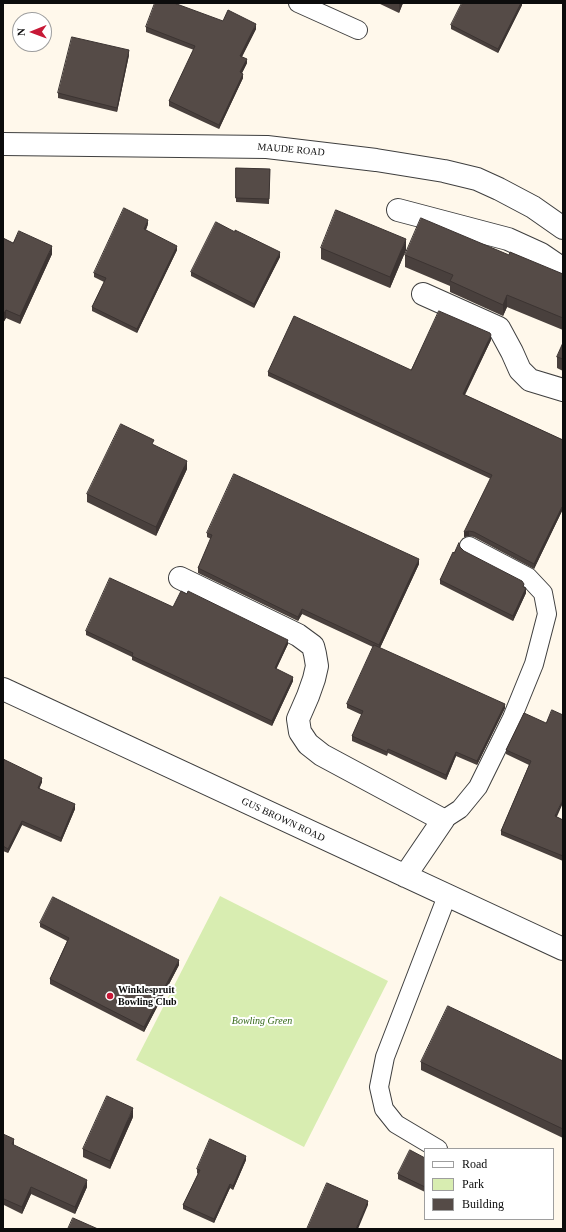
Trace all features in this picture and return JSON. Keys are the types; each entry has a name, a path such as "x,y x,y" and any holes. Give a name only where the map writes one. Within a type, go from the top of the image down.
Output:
{"street":[{"name":"MAUDE ROAD","path":"3,144 267,147 376,160 444,171 477,179 534,207 563,228"},
{"path":"398,210 508,239 541,254 563,269"},
{"path":"423,294 499,328 520,370 530,380 563,390"},
{"path":"180,578 298,635 313,646 317,666 308,696 298,719 300,732 308,744 322,755 443,820 405,876"},
{"name":"GUS BROWN ROAD","path":"3,689 563,949"}],"lane":[{"path":"298,3 358,30"},
{"path":"443,820 460,809 478,787 512,718 534,664 547,614 543,594 528,577 469,546"},
{"path":"436,1148 396,1124 384,1109 379,1087 385,1057 447,896"}],"green space":[{"name":"Bowling Green","path":"220,896 388,981 304,1147 136,1060"}],"building":[{"path":"155,3 174,3 223,21 228,10 256,24 240,56 247,59 240,72 243,74 219,125 169,101 195,46 146,27"},
{"path":"462,3 521,3 498,49 451,25"},
{"path":"72,37 129,50 117,108 58,93"},
{"path":"236,168 270,169 269,199 236,198"},
{"path":"124,208 148,220 144,229 177,246 137,329 92,307 106,278 94,273"},
{"path":"336,210 406,239 390,277 321,248"},
{"path":"421,218 509,255 510,252 563,274 563,318 507,295 503,305 450,281 453,275 405,255"},
{"path":"216,222 280,252 254,304 191,272"},
{"path":"19,231 52,246 20,316 6,310 3,315 3,238 13,243"},
{"path":"439,311 490,333 491,335 463,394 563,440 563,507 534,564 474,532 464,532 492,475 268,372 294,316 411,370"},
{"path":"563,343 563,359 557,357"},
{"path":"121,424 154,440 152,444 187,461 156,527 87,494"},
{"path":"234,474 419,559 379,645 302,609 298,617 198,568 212,535 207,533"},
{"path":"459,543 460,547 464,551 522,581 524,584 523,587 526,588 513,616 440,580 453,552 454,553"},
{"path":"110,578 173,607 181,591 187,594 188,591 288,640 275,668 293,677 272,721 132,656 133,653 86,631"},
{"path":"374,645 505,704 477,761 456,752 446,775 388,749 387,752 352,736 363,711 347,704"},
{"path":"552,710 563,715 563,799 555,816 563,820 563,856 501,831 531,761 506,750 524,713 546,723"},
{"path":"3,759 42,778 38,788 75,804 61,838 22,821 8,849 3,846"},
{"path":"53,897 179,960 144,1027 50,979 69,938 40,923"},
{"path":"448,1006 563,1061 563,1129 421,1062"},
{"path":"107,1096 133,1108 110,1161 83,1149"},
{"path":"3,1134 14,1139 12,1144 87,1180 75,1207 31,1187 22,1207 4,1199 3,1200"},
{"path":"210,1139 246,1156 233,1186 230,1184 214,1219 183,1205 200,1170 197,1169"},
{"path":"410,1150 424,1157 424,1187 398,1174"},
{"path":"327,1183 368,1201 356,1229 307,1229"},
{"path":"73,1218 98,1229 68,1229"}],"place":[{"name":"Winklespruit Bowling Club","path":"110,996"}]}
